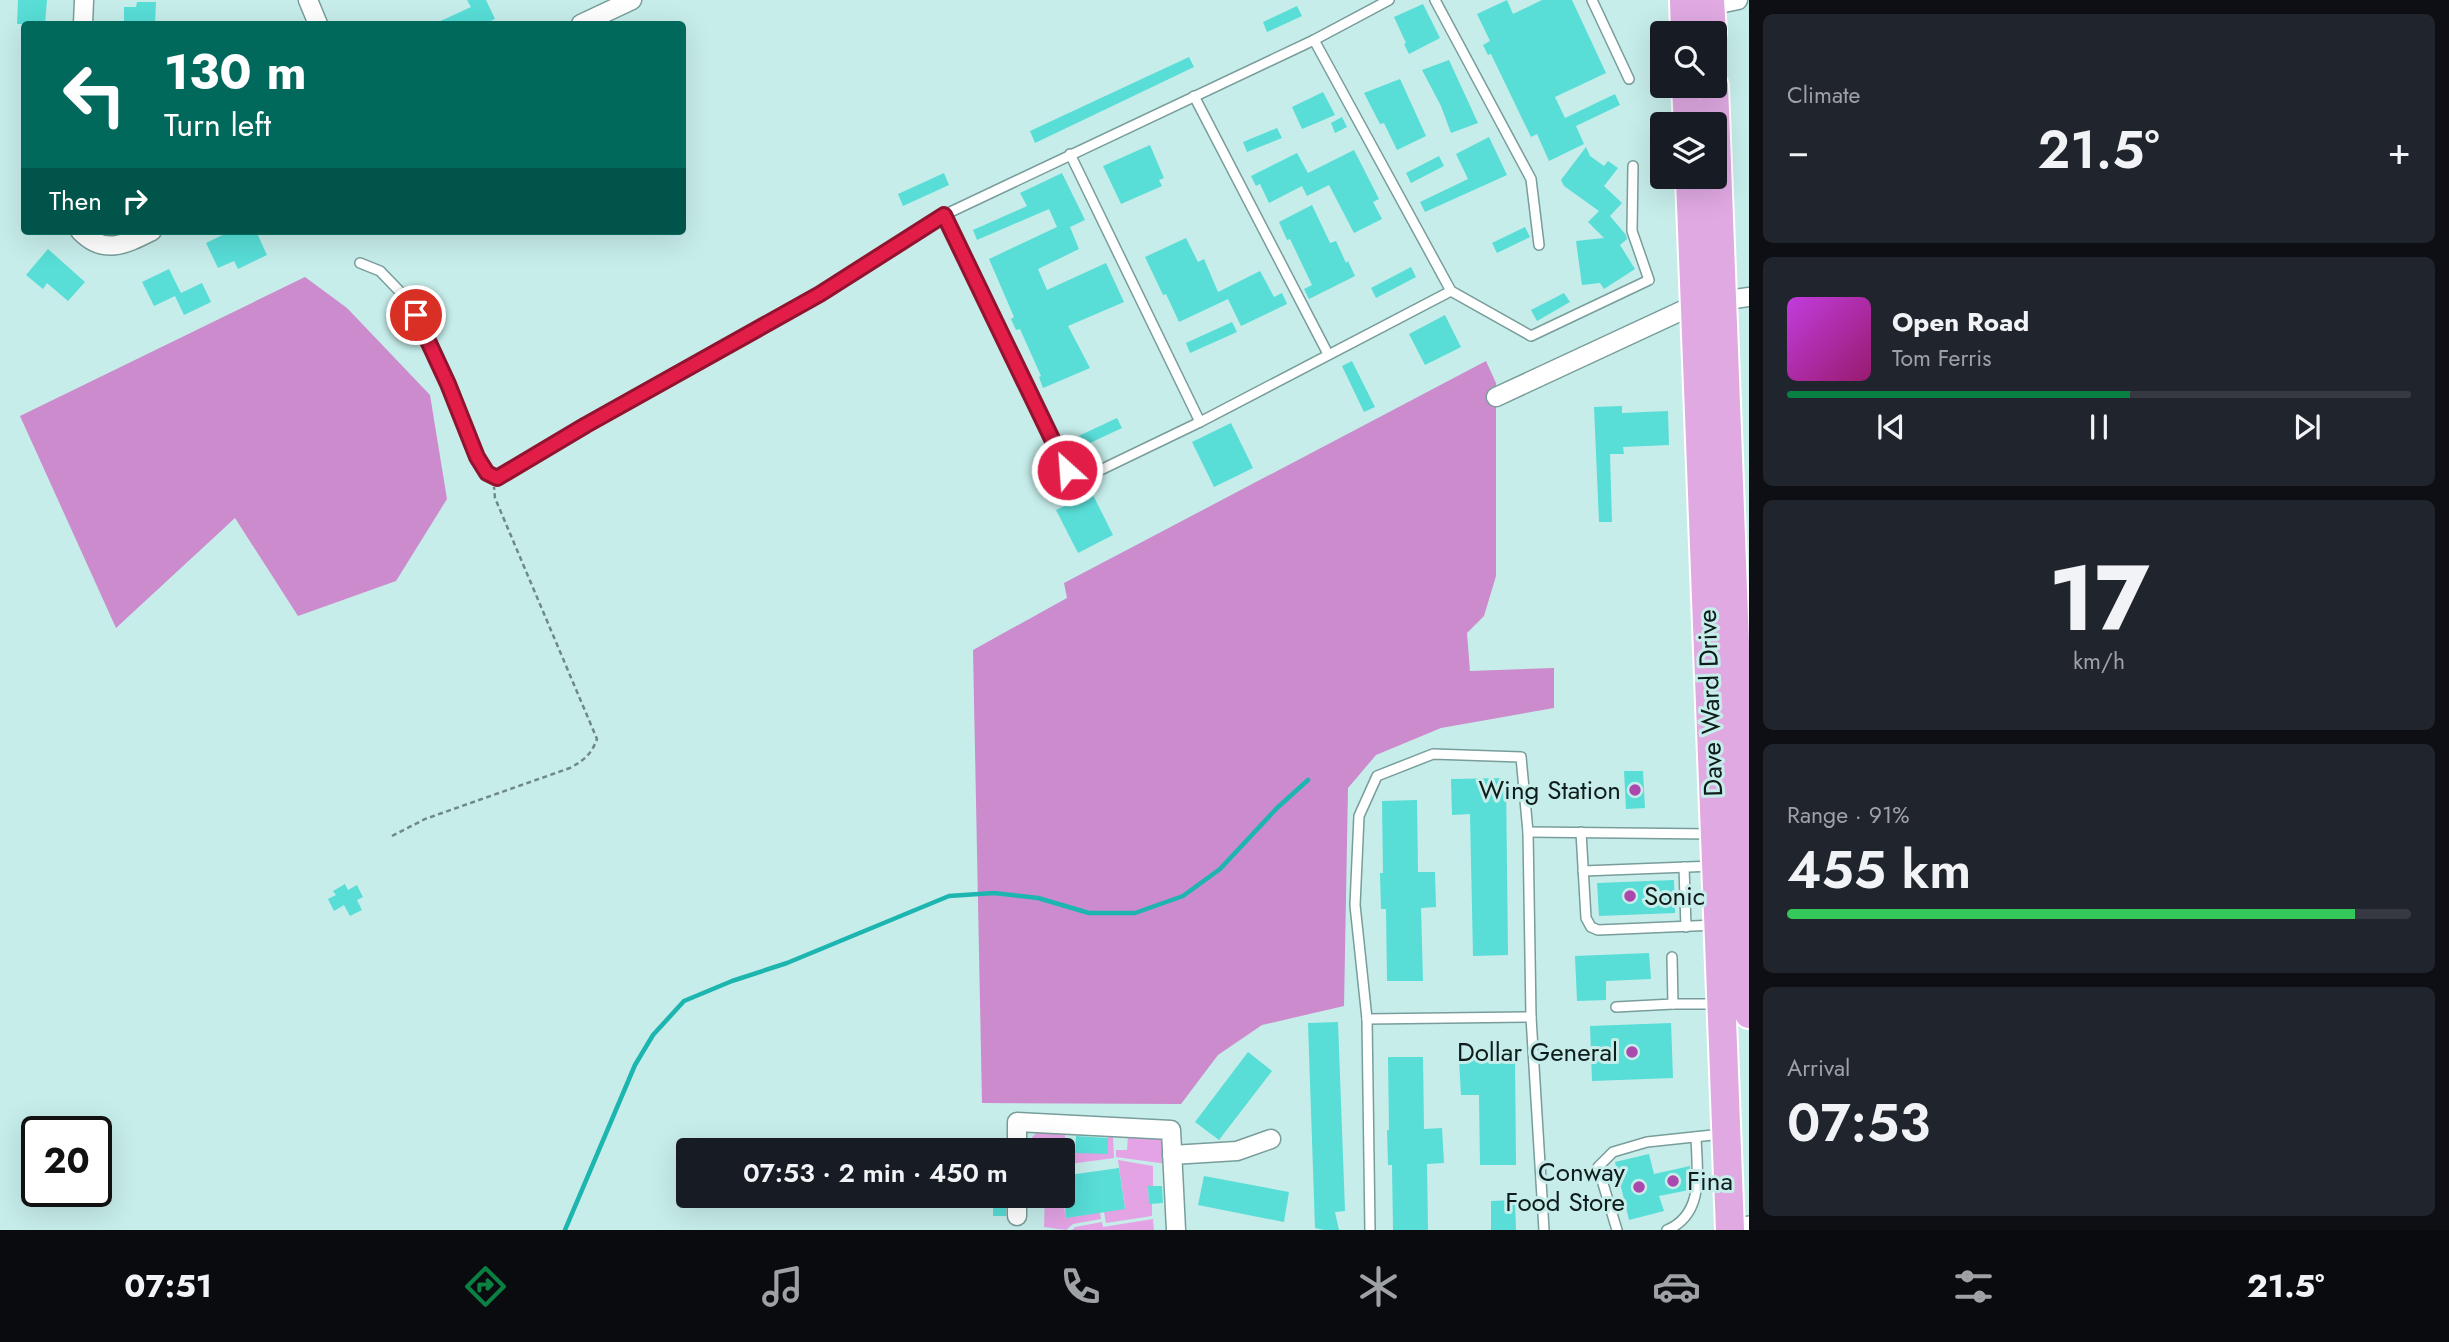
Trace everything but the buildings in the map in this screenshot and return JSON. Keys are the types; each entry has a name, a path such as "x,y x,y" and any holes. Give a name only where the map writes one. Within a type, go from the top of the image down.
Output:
{"main road":[{"name":"Dave Ward Drive","path":"1715,98 1736,299 1734,473 1742,642 1749,1014"},
{"name":"Dave Ward Drive","path":"1690,189 1730,1230"}],"street":[{"path":"83,21 84,0"},
{"path":"308,0 317,21"},
{"path":"587,21 632,0"},
{"path":"1704,10 1738,0"},
{"path":"85,235 97,245 122,245 143,235"},
{"path":"1496,397 1694,305 1736,299"},
{"path":"1017,1138 1017,1122 1171,1130 1175,1230"},
{"path":"1172,1156 1237,1151 1271,1139"},
{"path":"1017,1208 1017,1216"}],"lane":[{"path":"360,263 380,271 408,300 448,384 477,457 487,473 497,478 776,319 864,267 944,215 1314,40 1389,0"},
{"path":"1435,0 1531,179 1539,244"},
{"path":"1592,0 1629,79"},
{"path":"1314,40 1451,291 1531,337 1649,280 1632,231 1633,166"},
{"path":"1194,96 1328,354"},
{"path":"1070,154 1200,422"},
{"path":"944,215 1067,470 1090,475 1200,422 1451,291"},
{"path":"1370,1230 1367,1019 1355,905 1359,816 1377,776 1433,754 1521,757 1528,832 1531,1017 1544,1230"},
{"path":"1528,832 1715,834"},
{"path":"1581,832 1586,918 1591,927 1598,930 1719,925"},
{"path":"1583,871 1717,866"},
{"path":"1684,867 1686,926"},
{"path":"1672,957 1673,1004"},
{"path":"1616,1007 1722,1004"},
{"path":"1367,1019 1531,1017"},
{"path":"1617,1230 1598,1167 1613,1152 1647,1142 1727,1133"},
{"path":"1670,1229 1690,1211 1697,1195 1696,1136"}],"path":[{"path":"392,836 425,819 570,768 592,752 597,740 495,499 493,477"}],"shaded area":[{"path":"305,277 347,308 430,395 447,499 396,581 298,616 235,518 116,628 20,416"},
{"path":"1486,361 1496,383 1496,576 1484,616 1467,633 1470,671 1554,668 1554,708 1441,728 1376,755 1348,788 1344,1006 1262,1025 1218,1055 1181,1104 982,1103 973,650 1067,598 1064,583"},
{"path":"1036,1133 1065,1133 1065,1138 1032,1138"},
{"path":"1108,1136 1113,1136 1114,1158 1075,1163 1075,1149 1108,1154"},
{"path":"1128,1136 1167,1139 1167,1164 1116,1157 1116,1150 1127,1150"},
{"path":"1118,1160 1153,1166 1153,1186 1148,1187 1152,1216 1106,1223 1104,1212 1125,1208"},
{"path":"1045,1208 1064,1208 1066,1218 1100,1212 1101,1219 1073,1224 1066,1230 1044,1227"},
{"path":"1153,1219 1154,1230 1072,1230 1075,1227 1102,1222 1103,1227"}],"waterway":[{"path":"565,1230 635,1065 653,1035 684,1001 732,981 787,963 949,896 994,893 1038,898 1089,913 1135,913 1183,896 1220,869 1277,808 1308,780"}],"place":[{"name":"Wing Station","path":"1635,790"},
{"name":"Sonic","path":"1630,896"},
{"name":"Dollar General","path":"1632,1052"},
{"name":"Fina","path":"1673,1181"},
{"name":"Conway Food Store","path":"1639,1187"}],"route":[{"path":"416,315 448,384 477,457 487,473 497,478 820,294 944,215 1067,470"}]}
